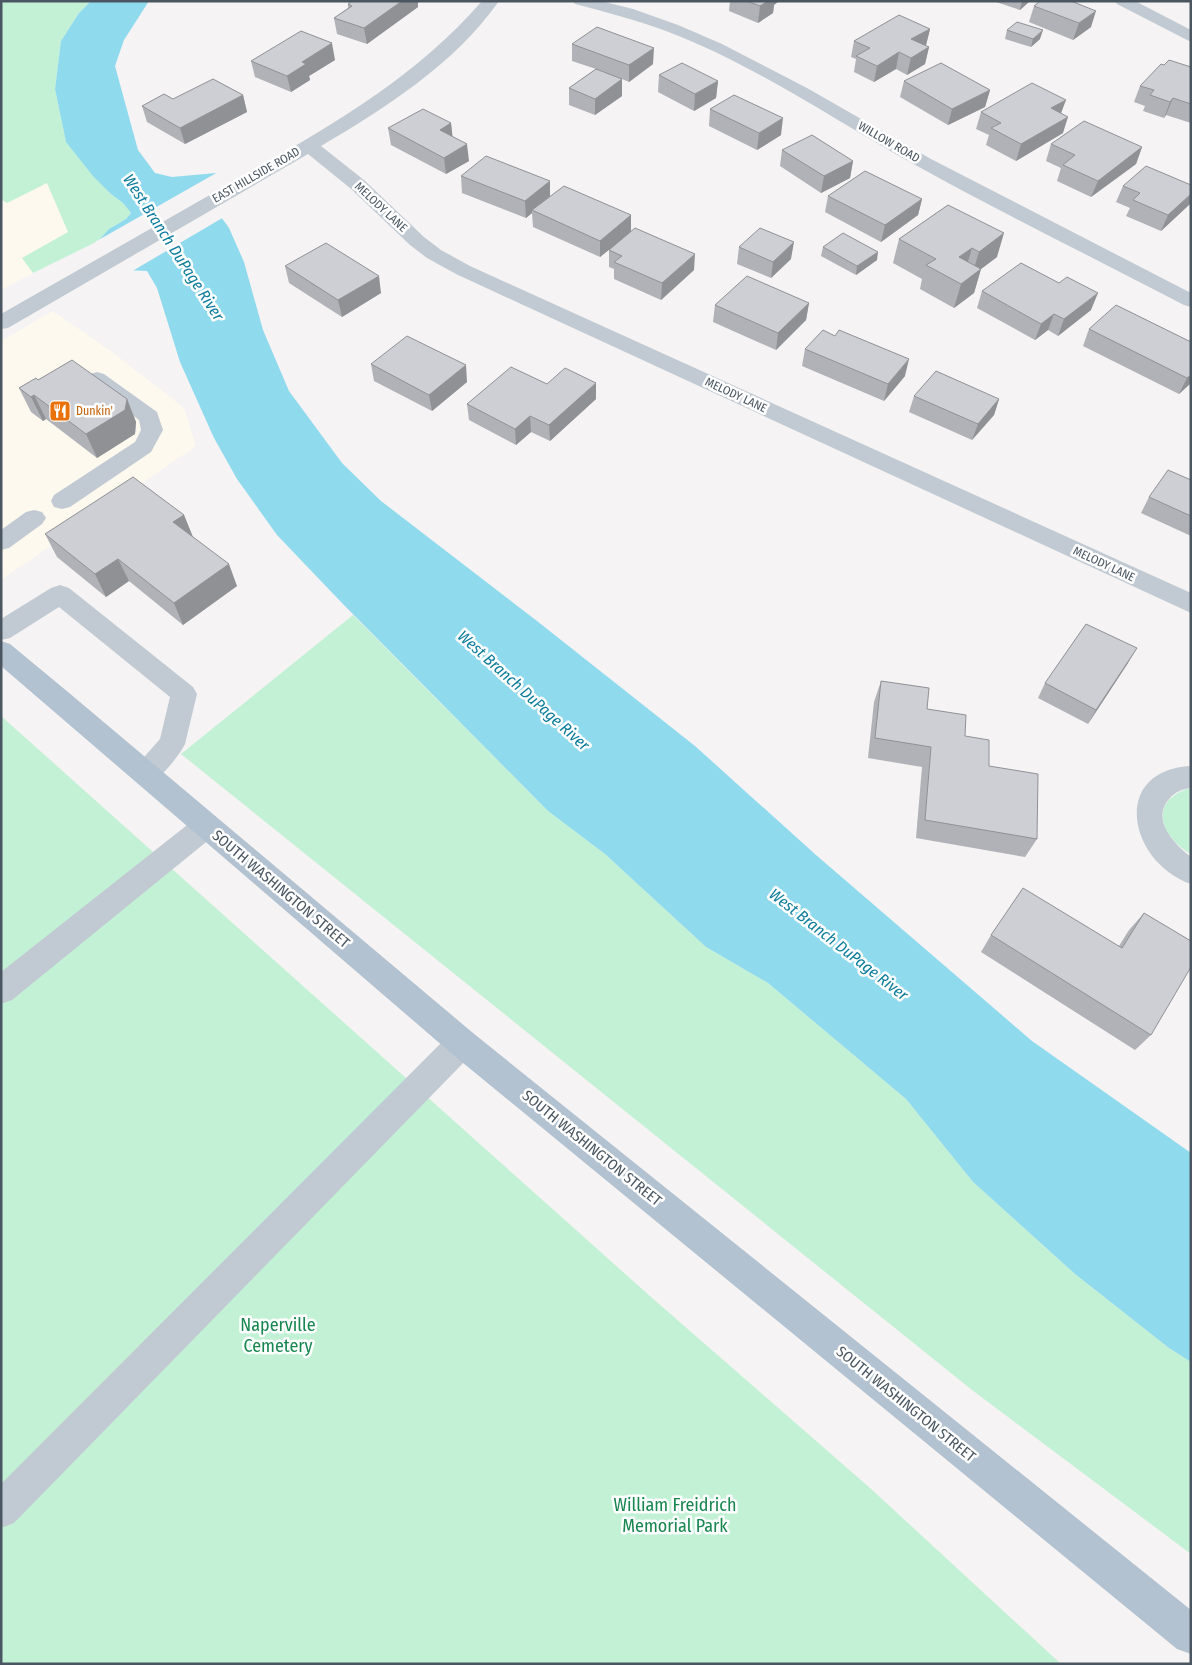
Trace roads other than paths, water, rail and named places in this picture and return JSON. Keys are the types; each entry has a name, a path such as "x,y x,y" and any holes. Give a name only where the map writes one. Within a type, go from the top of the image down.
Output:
{"main road":[{"name":"SOUTH WASHINGTON STREET","path":"1,651 147,772 206,826 462,1043 1191,1635"}],"street":[{"name":"EAST HILLSIDE ROAD","path":"1,323 266,170 391,92 442,54 473,24 491,1"},
{"name":"WILLOW ROAD","path":"581,1 656,21 738,58 925,162 1191,301"},
{"path":"1123,1 1191,37"},
{"name":"MELODY LANE","path":"308,145 357,184 417,241 434,254 463,270 1191,604"},
{"path":"62,501 143,447 152,430 149,417 138,407 86,372 78,372"},
{"path":"1,525 34,518 1,542"},
{"path":"1,631 60,594 184,694 172,744 147,772"},
{"path":"1191,777 1170,782 1157,792 1150,806 1149,822 1155,838 1166,855 1182,868 1191,872"},
{"path":"1,990 206,826"},
{"path":"1,1510 462,1043"}],"water":[{"name":"West Branch DuPage River","path":"91,1 149,1 124,40 115,66 138,150 155,173 172,177 216,173 221,217 229,228 244,262 263,330 289,391 342,463 381,501 695,746 816,855 1032,1041 1191,1153 1191,1362 1169,1348 1075,1274 973,1182 906,1099 768,983 706,947 605,854 548,811 277,535 237,479 214,438 180,362 157,288 147,271 125,270 98,241 109,229 126,219 131,213 123,203 93,176 66,142 55,89 61,41 79,13"}],"place":[{"name":"Dunkin'","path":"60,411"}],"park label":[{"name":"Naperville Cemetery","path":"278,1335"},
{"name":"William Freidrich Memorial Park","path":"675,1515"}]}
